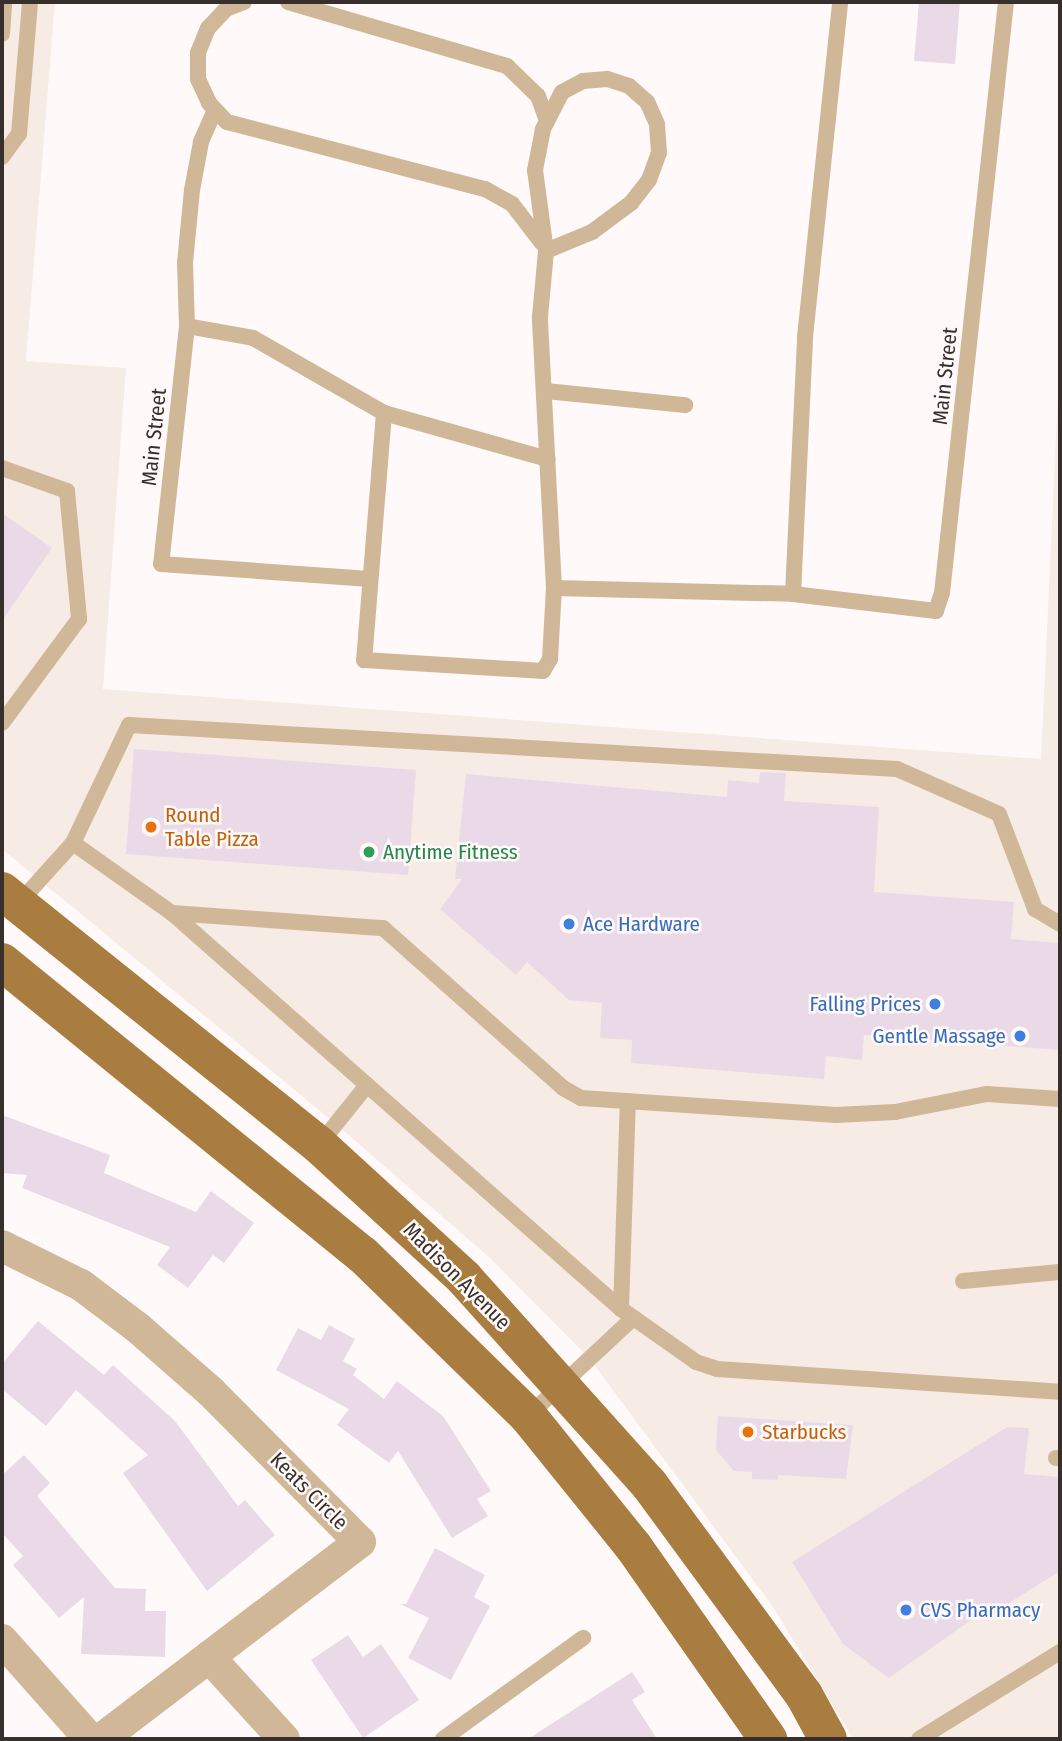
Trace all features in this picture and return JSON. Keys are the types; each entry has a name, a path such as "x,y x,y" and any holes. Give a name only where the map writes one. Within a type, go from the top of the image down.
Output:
{"main road":[{"name":"Madison Avenue","path":"10,898 319,1145 464,1278 649,1483 731,1591 804,1695 828,1739"},
{"path":"2,962 363,1255 528,1416 633,1546 768,1739"}],"street":[{"name":"Keats Circle","path":"2,1246 81,1285 138,1328 211,1392 360,1542 101,1739"},
{"path":"2,1640 90,1739"},
{"path":"209,1657 284,1739"}],"lane":[{"path":"2,34 4,2"},
{"path":"2,157 19,134 30,2"},
{"path":"244,2 226,9 208,28 198,53 198,79 215,110 227,122 252,131 485,189 512,204 533,225 546,251"},
{"path":"288,2 507,66 538,96 547,121"},
{"path":"793,594 805,337 840,2"},
{"name":"Main Street","path":"554,588 793,594 936,611 1006,2"},
{"path":"384,413 364,660 544,671 550,659 554,588 546,391 540,317 546,251 535,170 547,121 562,92 583,81 607,79 629,86 647,102 657,124 659,153 649,180 631,203 592,232 546,251"},
{"path":"215,110 201,142 192,190 186,263 187,326 253,338 384,413 548,459"},
{"name":"Main Street","path":"187,326 161,564 369,579"},
{"path":"546,391 685,405"},
{"path":"2,468 66,491 79,619 2,723"},
{"path":"10,898 73,843 129,726 897,769 999,814 1035,909 1060,924"},
{"path":"73,843 172,913 627,1313 696,1362 717,1369 1060,1392"},
{"path":"172,913 383,928 563,1088 581,1098 836,1115 895,1112 987,1094 1060,1099"},
{"path":"319,1145 367,1085"},
{"path":"528,1416 564,1386 627,1313 628,1101"},
{"path":"963,1281 1060,1272"},
{"path":"443,1739 583,1637"},
{"path":"919,1739 1060,1652"}],"shaded area":[{"path":"2,2 55,2 26,361 126,368 103,689 1041,759 1060,348 1060,1739 853,1739 773,1607 590,1359 491,1259 336,1124 2,849"}],"building":[{"path":"919,2 960,2 955,64 914,61"},
{"path":"2,513 52,548 2,621"},
{"path":"134,749 416,770 408,875 126,854"},
{"path":"760,772 786,773 784,801 879,807 874,892 1014,902 1011,939 1060,943 1060,1050 864,1035 862,1060 826,1056 824,1079 631,1063 632,1040 600,1038 602,1003 569,1000 527,962 516,975 440,909 462,879 455,879 466,774 727,797 728,780 759,783"},
{"path":"2,1115 110,1155 104,1173 196,1212 211,1191 254,1223 224,1263 213,1255 188,1288 157,1265 170,1247 22,1188 27,1175 2,1173"},
{"path":"38,1321 104,1375 113,1365 175,1421 238,1506 245,1500 275,1535 207,1591 123,1473 148,1455 76,1390 46,1426 2,1389 2,1364"},
{"path":"329,1325 355,1339 343,1361 357,1369 353,1375 384,1399 397,1381 443,1416 491,1491 477,1499 488,1516 452,1538 398,1451 389,1463 337,1425 349,1409 276,1370 298,1328 321,1340"},
{"path":"718,1416 853,1425 846,1479 778,1475 778,1480 752,1479 752,1472 734,1471 716,1450"},
{"path":"1007,1427 1029,1428 1024,1474 1060,1477 1060,1571 992,1614 988,1608 889,1678 843,1644 792,1562"},
{"path":"24,1455 50,1483 37,1496 115,1588 146,1589 145,1611 166,1611 165,1657 81,1654 84,1597 59,1618 13,1565 23,1556 2,1533 2,1475"},
{"path":"435,1548 485,1575 474,1597 490,1606 451,1680 408,1658 429,1618 400,1604 406,1604"},
{"path":"348,1635 363,1657 381,1644 419,1700 363,1738 311,1660"},
{"path":"632,1672 645,1692 632,1700 657,1739 528,1739"}],"place":[{"name":"Round Table Pizza","path":"151,827"},
{"name":"Anytime Fitness","path":"369,852"},
{"name":"Ace Hardware","path":"569,924"},
{"name":"Falling Prices","path":"935,1004"},
{"name":"Gentle Massage","path":"1020,1036"},
{"name":"Starbucks","path":"748,1432"},
{"name":"CVS Pharmacy","path":"906,1610"}]}
